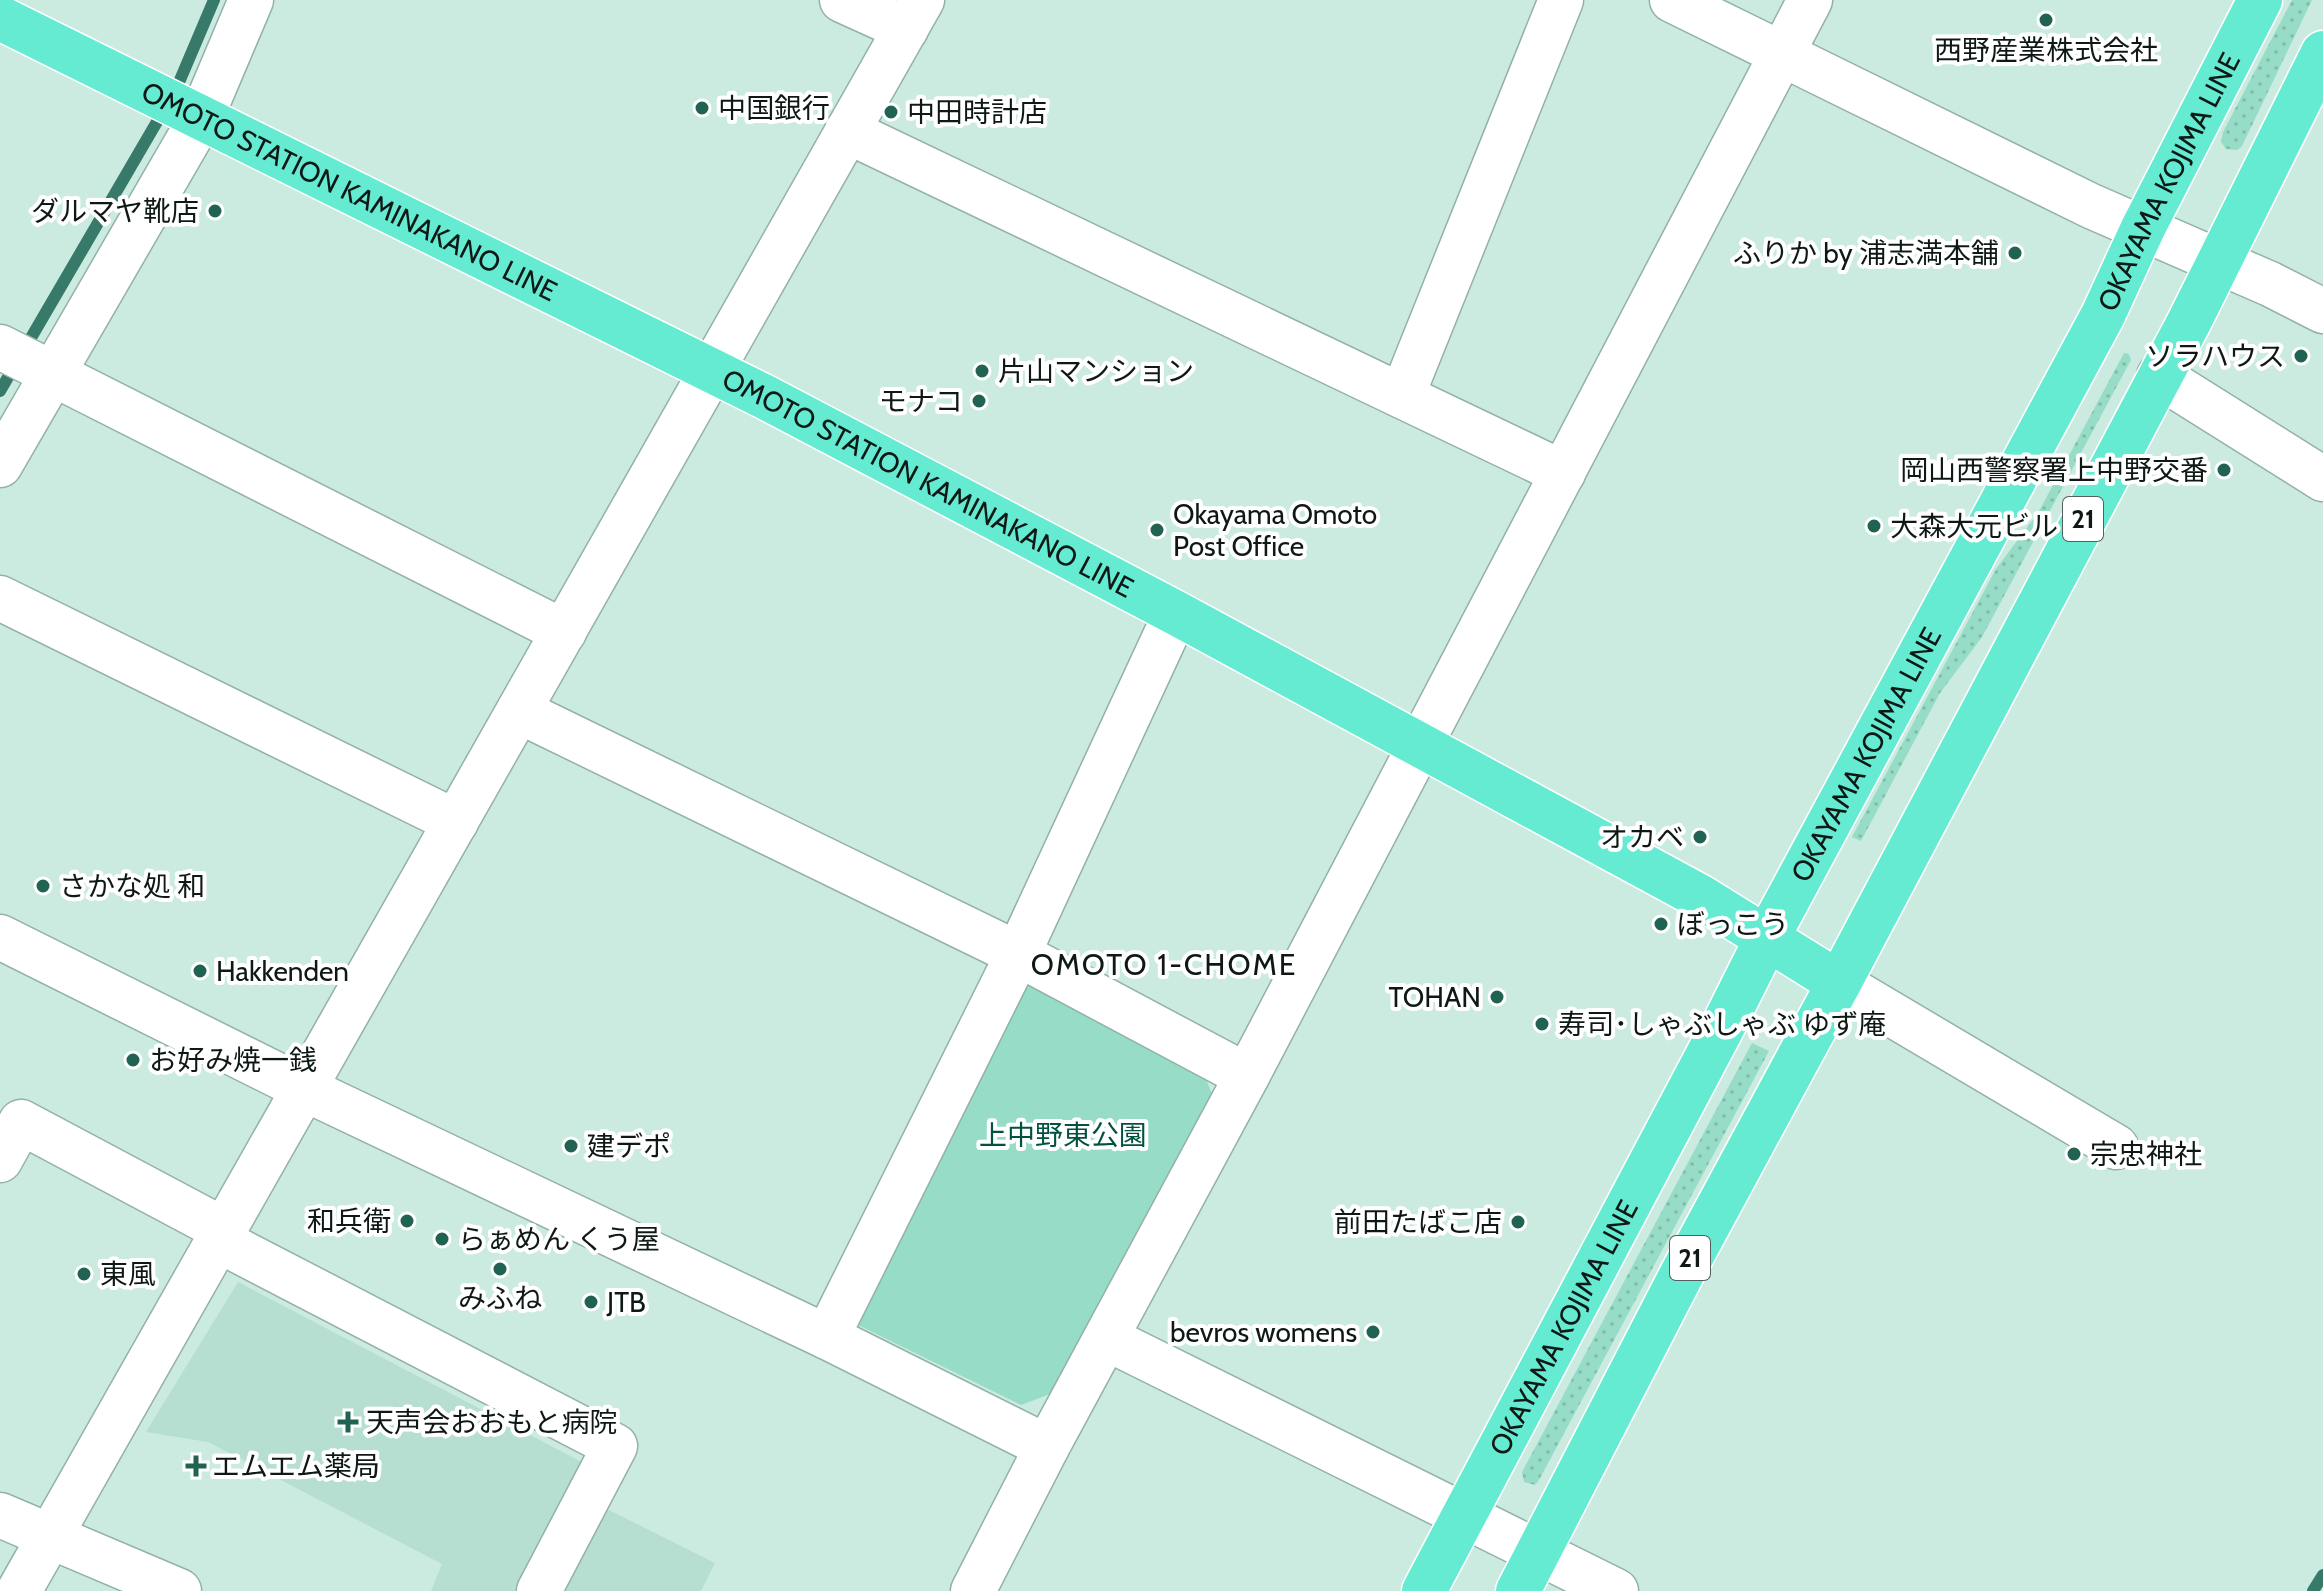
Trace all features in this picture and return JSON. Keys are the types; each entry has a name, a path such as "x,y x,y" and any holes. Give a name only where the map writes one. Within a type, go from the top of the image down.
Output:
{"main road":[{"name":"OKAYAMA KOJIMA LINE","path":"1424,1591 1767,938 2103,315 2143,228 2260,0"},
{"name":"OMOTO STATION KAMINAKANO LINE","path":"0,18 712,369 1176,613 1699,896 1839,983"},
{"name":"21","path":"1518,1591 1685,1268 1839,983 2219,262 2323,53"}],"street":[{"path":"0,465 23,359 201,118 251,0"},
{"path":"21,1584 914,14 842,0"},
{"path":"1402,396 1561,0"},
{"path":"1672,0 2091,206 2323,311"},
{"path":"973,1591 1247,1076 1810,0"},
{"path":"847,131 1563,473"},
{"path":"23,359 564,632"},
{"path":"2159,376 2323,479"},
{"path":"0,598 456,822"},
{"path":"827,1337 1018,954 1176,613"},
{"path":"519,711 1018,954 1247,1076"},
{"path":"0,937 305,1089 827,1337 1047,1447"},
{"path":"1839,983 2116,1147"},
{"path":"0,1160 21,1122 221,1235 615,1446 539,1591"},
{"path":"1106,1338 1616,1591"},
{"path":"0,1515 179,1591"}],"shaded area":[{"path":"238,1282 618,1481 603,1507 715,1563 701,1591 431,1591 442,1564 208,1442 146,1432"}],"green space":[{"path":"2292,0 2312,0 2242,146 2237,150 2226,149 2221,142 2223,132"},
{"path":"2124,353 2129,354 2131,360 1982,637 1940,693 1861,841 1852,837 1996,569 2038,513"},
{"name":"上中野東公園","path":"1028,984 1202,1069 1212,1094 1053,1393 1021,1405 856,1324 1011,988"},
{"path":"1752,1043 1769,1051 1539,1480 1535,1485 1524,1482 1522,1472"}],"waterway":[{"path":"180,80 214,0"},
{"path":"0,391 158,120"},
{"path":"2313,1591 2323,1575"}],"place":[{"name":"西野産業株式会社","path":"2046,20"},
{"name":"中国銀行","path":"702,108"},
{"name":"中田時計店","path":"891,112"},
{"name":"ダルマヤ靴店","path":"215,211"},
{"name":"ふりか by 浦志満本舗","path":"2015,253"},
{"name":"ソラハウス","path":"2301,356"},
{"name":"片山マンション","path":"982,371"},
{"name":"モナコ","path":"979,401"},
{"name":"岡山西警察署上中野交番","path":"2224,470"},
{"name":"大森大元ビル","path":"1874,526"},
{"name":"Okayama Omoto Post Office","path":"1157,530"},
{"name":"オカベ","path":"1700,837"},
{"name":"さかな処 和","path":"43,886"},
{"name":"ぼっこう","path":"1661,924"},
{"name":"Hakkenden","path":"200,971"},
{"name":"TOHAN","path":"1497,997"},
{"name":"寿司･しゃぶしゃぶ ゆず庵","path":"1542,1024"},
{"name":"お好み焼一銭","path":"133,1060"},
{"name":"建デポ","path":"571,1146"},
{"name":"宗忠神社","path":"2074,1154"},
{"name":"和兵衛","path":"407,1221"},
{"name":"前田たばこ店","path":"1518,1222"},
{"name":"らぁめん くう屋","path":"442,1239"},
{"name":"みふね","path":"500,1269"},
{"name":"東風","path":"84,1274"},
{"name":"JTB","path":"591,1302"},
{"name":"bevros womens","path":"1373,1332"},
{"name":"天声会おおもと病院","path":"348,1422"},
{"name":"エムエム薬局","path":"196,1466"}],"district":[{"name":"OMOTO 1-CHOME","path":"1164,965"}]}
